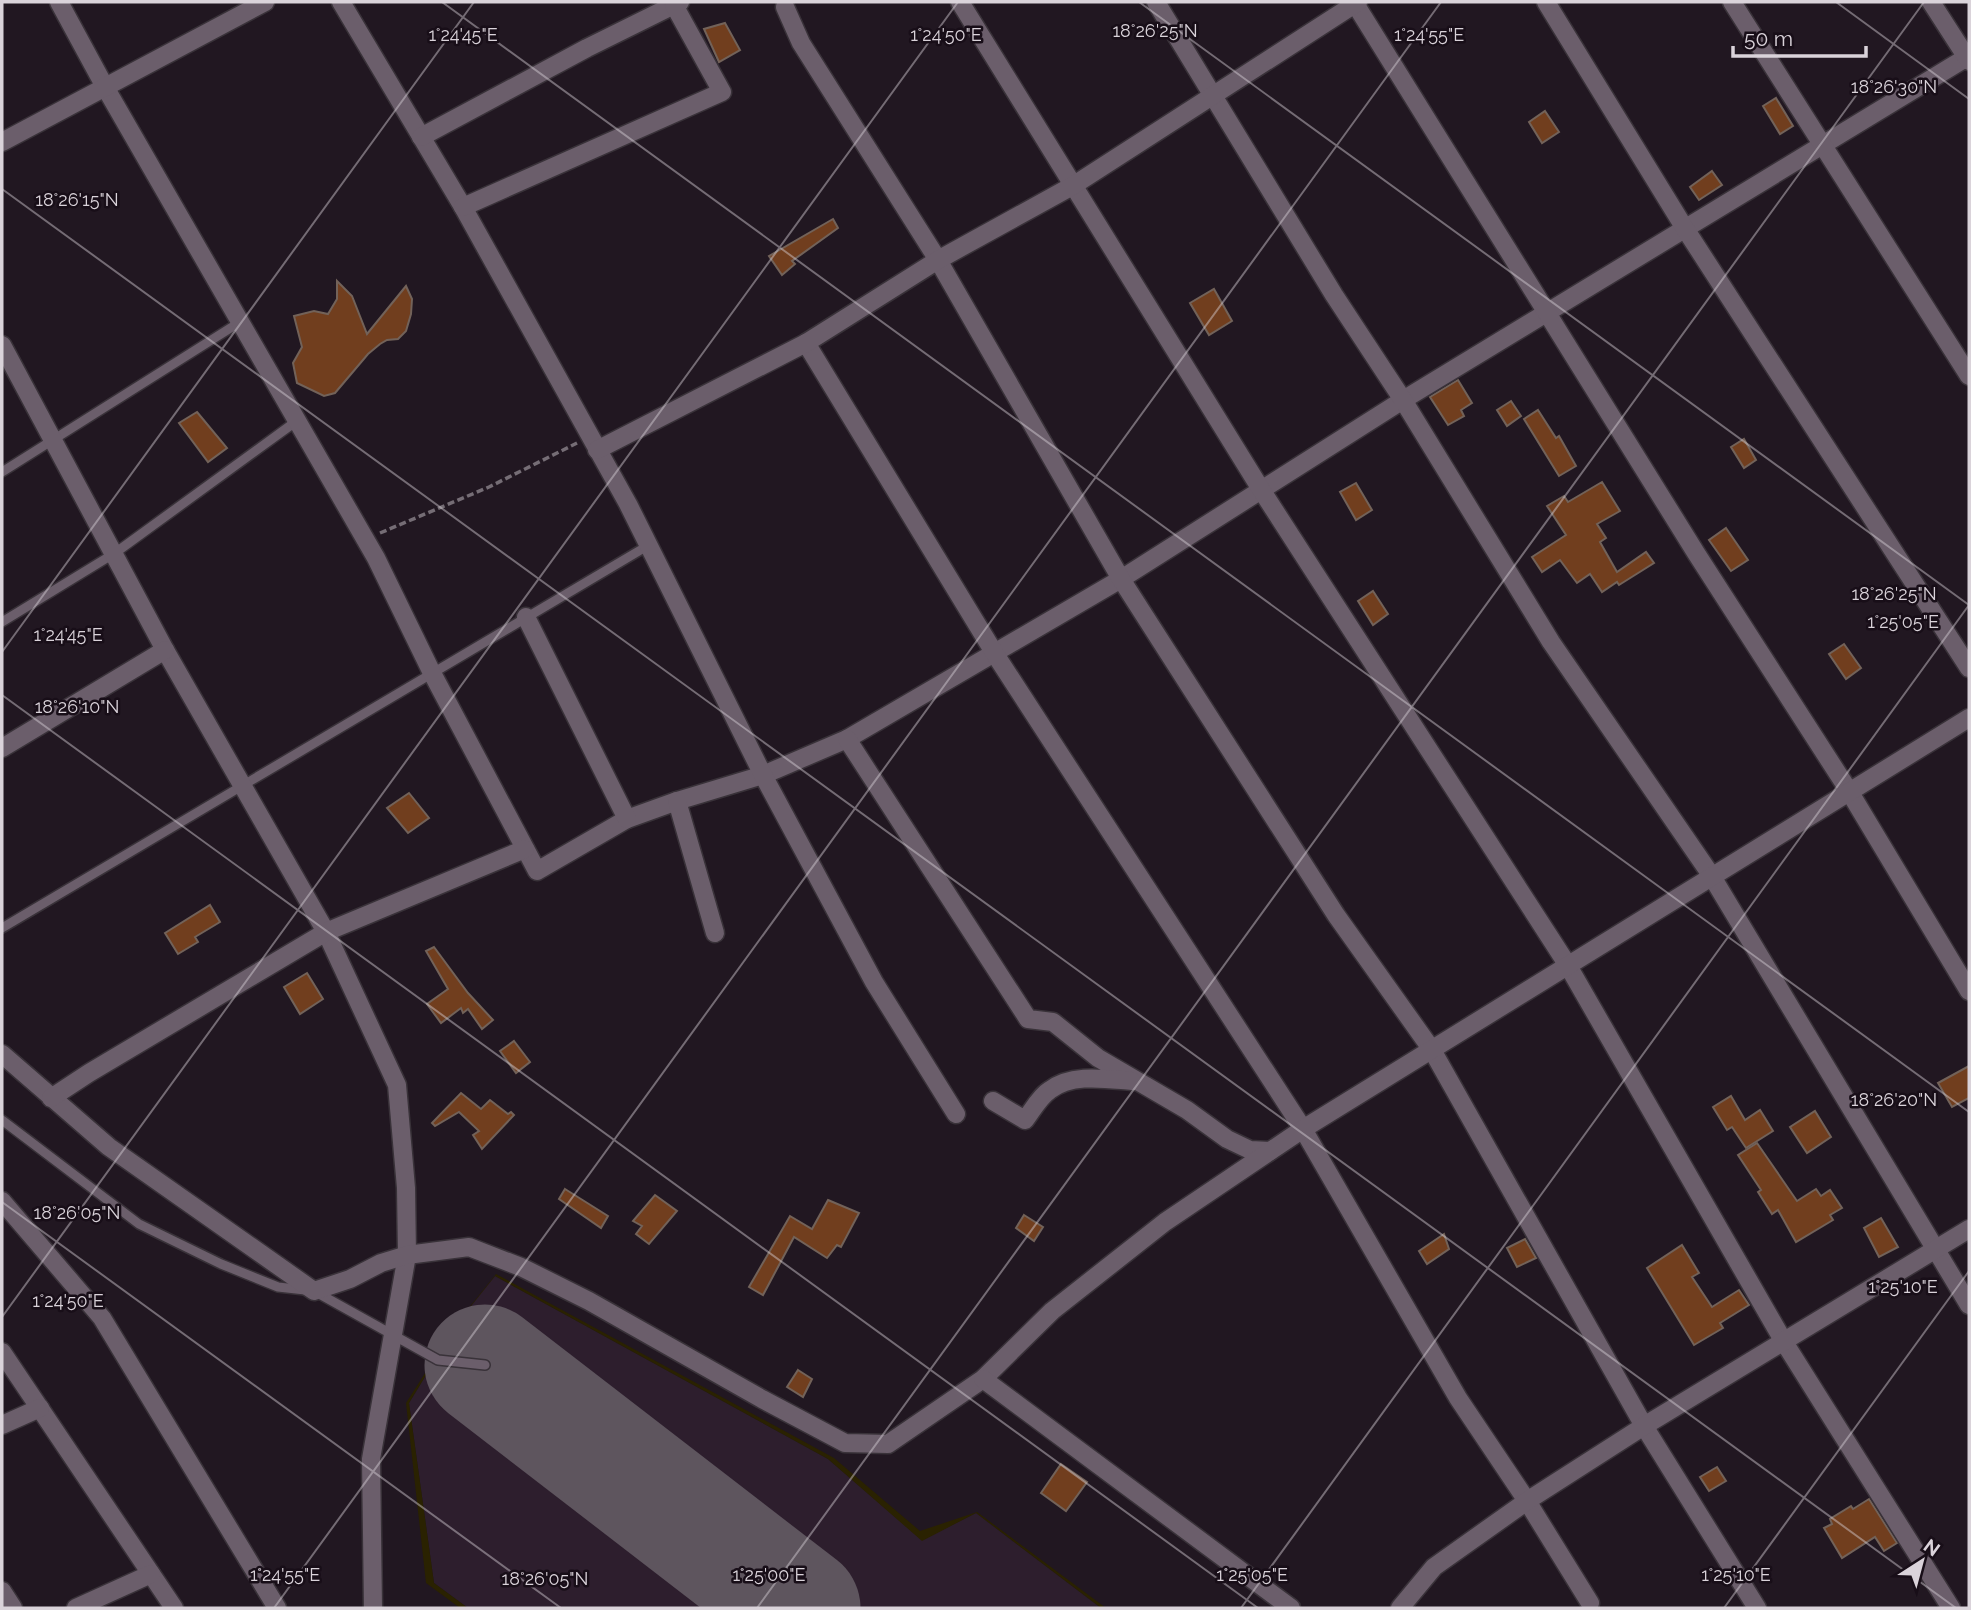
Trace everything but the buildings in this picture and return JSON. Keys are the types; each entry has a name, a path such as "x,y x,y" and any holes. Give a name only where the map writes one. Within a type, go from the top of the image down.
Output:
{"street":[{"path":"59,2 105,87 365,539 432,673 537,871 627,819 763,775 847,738 995,654 1121,579 1403,400 1684,227 1969,58 1931,2"},
{"path":"2,142 265,2"},
{"path":"341,2 463,208 649,545 763,775 874,982 956,1114"},
{"path":"960,2 1262,491 1567,964 1784,1342 1951,1608"},
{"path":"1156,2 1334,295 1403,400 1551,642 1712,876 1969,1305"},
{"path":"593,443 806,343 938,260 1074,185 1356,2 1689,541 1849,791 1969,991"},
{"path":"1546,2 1684,227 1969,668"},
{"path":"1732,2 1969,376"},
{"path":"421,137 677,3 722,92 463,208"},
{"path":"786,4 801,43 938,260 1121,579 1336,915 1432,1050 1644,1426 1756,1608"},
{"path":"806,343 995,654 1303,1129 1458,1398 1527,1501 1590,1603"},
{"path":"2,345 165,650 326,932 397,1085 406,1188 407,1255 371,1459 373,1608"},
{"path":"526,617 627,819"},
{"path":"4,742 165,650"},
{"path":"2,1054 109,1147 314,1291 407,1255 469,1247 521,1267 589,1301 761,1399 845,1443 888,1444 983,1379 1052,1311 1165,1222 1270,1151 1567,964 1969,718"},
{"path":"847,738 1027,1019 1053,1022 1098,1058 1187,1110 1227,1139 1250,1150 1270,1151"},
{"path":"677,801 715,933"},
{"path":"51,1098 326,932 525,849"},
{"path":"993,1101 1025,1120 1049,1090 1073,1080 1096,1078 1135,1081"},
{"path":"2,1200 102,1318 277,1608"},
{"path":"1400,1608 1434,1567 1527,1501 1644,1426 1969,1229"},
{"path":"2,1352 174,1608"},
{"path":"983,1379 1291,1608"},
{"path":"2,1425 40,1408"},
{"path":"76,1608 151,1574"},
{"path":"2,1591 13,1608"}],"lane":[{"path":"2,472 240,322"},
{"path":"2,622 115,553 298,420"},
{"path":"2,928 649,545"},
{"path":"2,1121 139,1224 221,1264 278,1287 314,1291 439,1360 485,1365"}],"path":[{"path":"365,539 593,443"}],"shaded area":[{"path":"495,1276 828,1459 922,1540 976,1513 1101,1608 468,1608 434,1583 409,1403 459,1321"}],"sand":[{"path":"496,1274 834,1458 920,1531 977,1512 1106,1608 1101,1608 976,1513 922,1541 828,1459 495,1276 459,1321 409,1403 434,1583 468,1608 460,1608 426,1583 406,1403 459,1320"}],"runway":[{"path":"485,1365 800,1608"}]}
